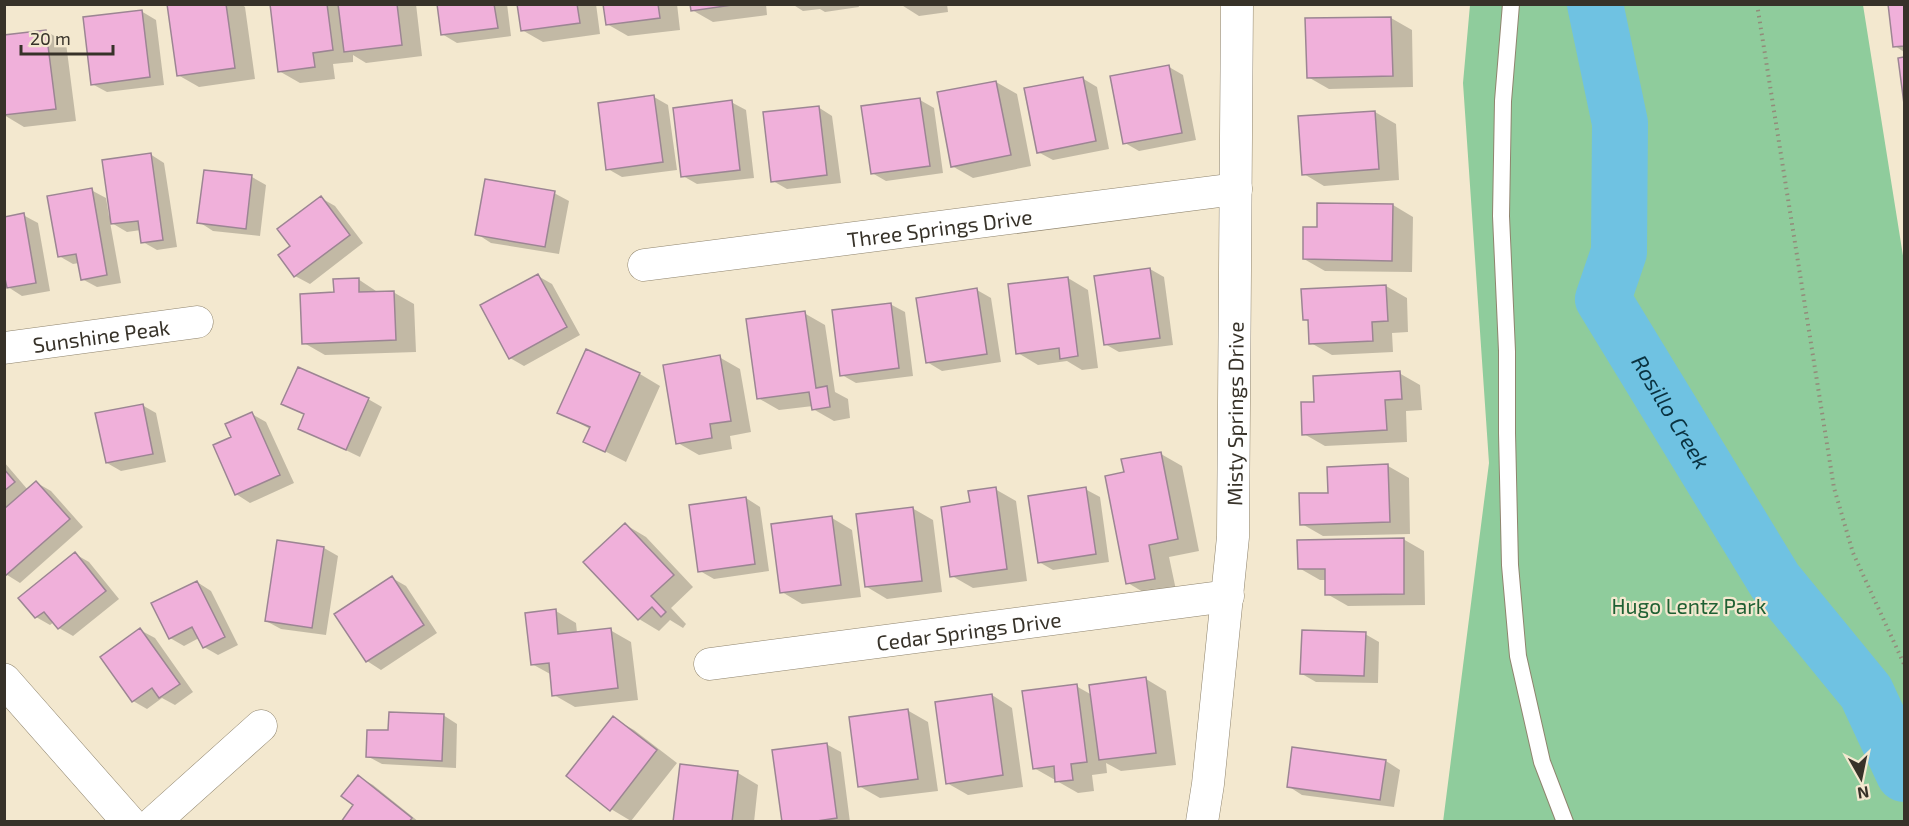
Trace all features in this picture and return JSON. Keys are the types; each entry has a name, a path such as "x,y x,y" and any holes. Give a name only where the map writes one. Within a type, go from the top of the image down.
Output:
{"street":[{"name":"Misty Springs Drive","path":"1202,822 1208,784 1233,537 1237,4"},
{"name":"Three Springs Drive","path":"644,265 1236,189"},
{"name":"Sunshine Peak","path":"4,348 197,322"},
{"name":"Cedar Springs Drive","path":"710,664 1228,596"},
{"path":"4,680 129,822"},
{"path":"154,822 261,726"}],"lane":[{"path":"1511,4 1503,101 1501,216 1507,351 1510,565 1518,656 1542,762 1565,822"}],"path":[{"path":"1758,4 1834,488 1852,553 1905,664"}],"green space":[{"name":"Hugo Lentz Park","path":"1470,5 1863,5 1904,262 1904,821 1443,822 1489,463 1463,83"}],"building":[{"path":"167,4 226,4 235,68 177,76"},
{"path":"270,4 327,4 333,50 313,53 315,67 278,72"},
{"path":"338,4 397,4 402,45 344,52"},
{"path":"437,4 494,4 498,28 441,35"},
{"path":"517,4 577,4 580,23 521,31"},
{"path":"603,4 658,4 660,18 606,25"},
{"path":"690,4 739,4 691,11"},
{"path":"1888,4 1904,4 1904,46 1893,47"},
{"path":"142,10 150,77 91,85 83,17"},
{"path":"1391,17 1393,76 1307,78 1305,18"},
{"path":"46,30 56,109 4,115 4,35"},
{"path":"1904,57 1904,104 1898,58"},
{"path":"1169,65 1182,133 1123,144 1110,76"},
{"path":"1083,77 1096,141 1037,153 1024,88"},
{"path":"996,81 1011,155 951,167 937,92"},
{"path":"654,95 663,162 606,170 598,103"},
{"path":"920,98 930,166 871,174 861,106"},
{"path":"732,100 740,170 681,177 673,108"},
{"path":"819,106 827,175 771,182 763,112"},
{"path":"1375,111 1379,169 1302,175 1298,116"},
{"path":"151,153 163,240 141,243 138,221 111,224 102,160"},
{"path":"204,170 252,175 246,229 197,223"},
{"path":"485,179 555,191 545,247 475,235"},
{"path":"92,188 107,275 81,280 76,254 58,257 47,196"},
{"path":"321,196 350,235 294,277 278,255 290,246 277,229"},
{"path":"1317,203 1393,204 1392,261 1303,259 1303,227 1317,227"},
{"path":"24,213 36,283 7,288 4,274 4,217"},
{"path":"1150,268 1160,338 1104,345 1094,276"},
{"path":"538,274 567,327 509,359 480,305"},
{"path":"1068,277 1078,356 1060,359 1059,348 1016,354 1008,284"},
{"path":"359,278 359,292 394,291 396,340 302,344 300,294 334,292 333,279"},
{"path":"1386,285 1388,321 1372,322 1373,341 1309,344 1308,320 1303,320 1301,289"},
{"path":"977,288 987,354 926,363 916,298"},
{"path":"891,303 899,368 840,376 832,310"},
{"path":"805,311 816,388 827,386 830,407 812,410 809,392 757,399 746,319"},
{"path":"586,349 640,373 605,452 583,442 590,427 557,413"},
{"path":"720,355 731,421 710,424 712,438 676,444 663,365"},
{"path":"298,367 369,398 346,450 298,429 304,414 281,404"},
{"path":"1400,371 1402,399 1385,400 1387,430 1302,435 1301,402 1314,402 1313,376"},
{"path":"143,404 153,454 106,463 95,413"},
{"path":"252,412 280,475 235,495 213,445 231,437 225,424"},
{"path":"1161,452 1178,539 1149,545 1155,579 1126,584 1105,476 1124,472 1121,459"},
{"path":"1388,464 1390,522 1300,525 1299,493 1328,493 1327,467"},
{"path":"4,469 15,482 4,491"},
{"path":"36,481 70,519 5,576 4,509"},
{"path":"996,487 1007,569 950,577 941,507 970,502 968,491"},
{"path":"1086,487 1096,554 1038,563 1028,496"},
{"path":"746,497 755,564 698,572 689,505"},
{"path":"913,507 922,581 865,587 856,514"},
{"path":"832,516 841,585 780,593 771,524"},
{"path":"625,523 674,575 651,596 666,612 661,617 652,607 638,620 583,562"},
{"path":"1404,538 1404,594 1325,595 1325,569 1298,569 1297,540"},
{"path":"277,540 324,547 312,628 265,621"},
{"path":"75,552 106,591 58,629 44,612 35,618 18,598"},
{"path":"392,576 424,625 366,662 334,614"},
{"path":"197,581 225,637 203,648 192,627 169,639 151,603"},
{"path":"556,609 558,634 611,628 618,688 552,696 549,663 531,665 525,613"},
{"path":"140,628 180,684 159,698 152,688 132,702 100,657"},
{"path":"1302,630 1366,632 1364,676 1300,674"},
{"path":"1146,677 1156,753 1099,760 1089,685"},
{"path":"1077,684 1087,762 1071,764 1073,780 1055,782 1054,766 1033,769 1022,691"},
{"path":"992,694 1003,775 946,784 935,702"},
{"path":"908,709 918,779 858,787 849,717"},
{"path":"389,712 444,714 442,761 366,757 367,730 388,730"},
{"path":"613,716 657,750 610,811 566,776"},
{"path":"827,743 837,818 810,822 782,822 772,750"},
{"path":"1292,747 1386,760 1380,800 1287,787"},
{"path":"680,764 738,771 732,822 673,822"},
{"path":"358,775 412,818 409,822 341,822 353,805 341,796"}],"waterway":[{"name":"Rosillo Creek","path":"1595,4 1620,123 1619,252 1603,299 1775,581 1866,692 1904,774"}]}
